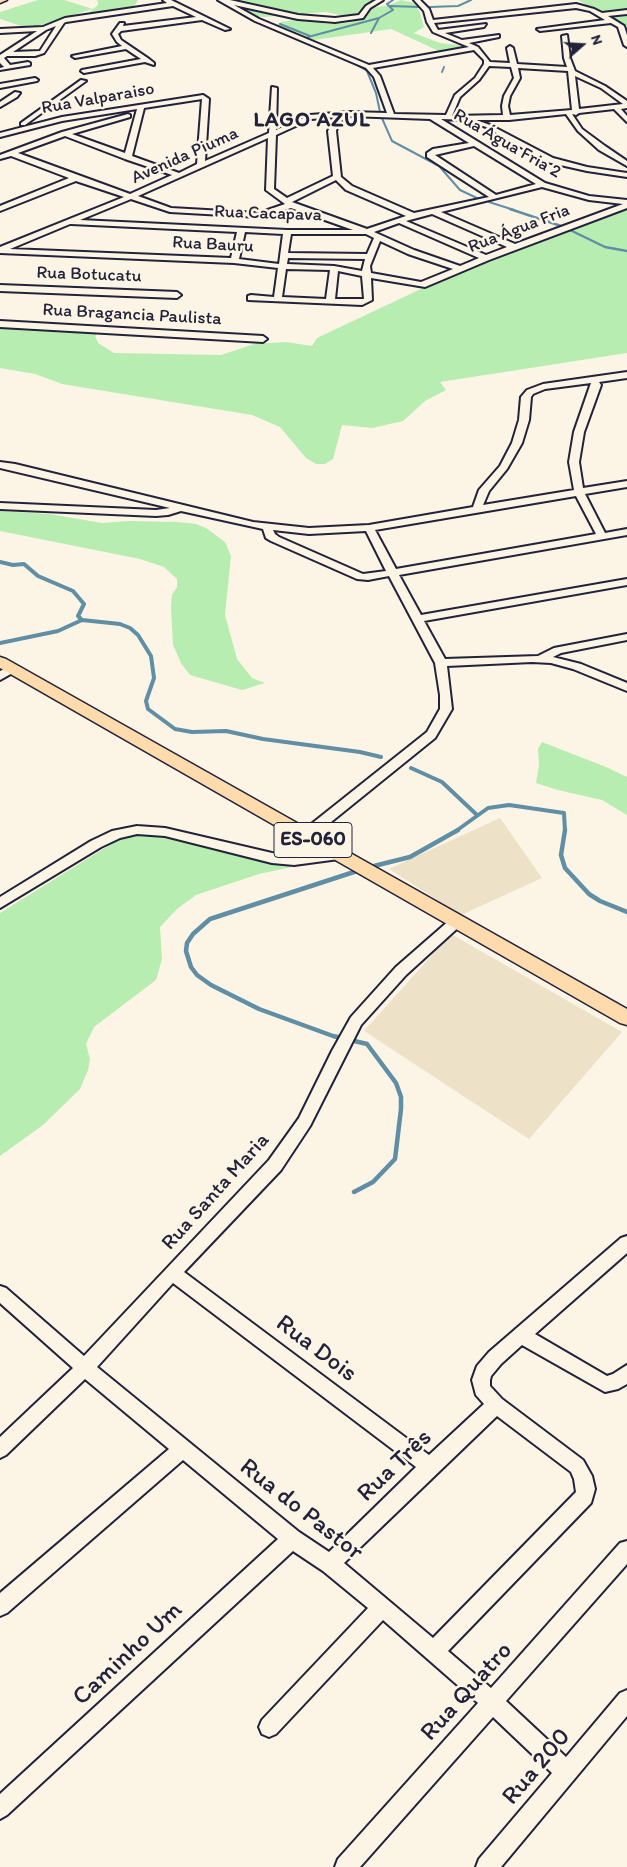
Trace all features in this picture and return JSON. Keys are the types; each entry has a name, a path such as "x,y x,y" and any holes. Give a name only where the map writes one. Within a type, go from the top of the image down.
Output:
{"main road":[{"name":"ES-060","path":"4,669 627,1018"}],"street":[{"path":"165,0 227,29"},
{"path":"220,0 255,6 298,17 335,20 361,17 368,6 380,0"},
{"path":"220,0 257,20 368,67 377,76 391,114"},
{"path":"417,0 427,10 430,22 438,32 476,48 485,56 487,64 477,79 457,96 448,118"},
{"path":"0,86 31,81 0,58 44,29 61,22 172,4"},
{"path":"430,22 571,6 586,8 624,26 627,45"},
{"path":"139,9 128,16 118,29 116,37 127,48 149,62"},
{"path":"601,15 627,12"},
{"path":"118,29 201,18"},
{"path":"540,29 612,21"},
{"path":"5,54 35,54 42,52 61,22"},
{"path":"438,32 494,23"},
{"path":"0,31 44,29"},
{"path":"8,30 36,34"},
{"path":"462,42 497,36"},
{"path":"565,36 567,58 571,71 572,113 580,130 602,148 627,164"},
{"path":"75,56 127,48"},
{"path":"368,67 476,48"},
{"path":"508,118 505,113 507,96 517,78 510,48"},
{"path":"84,71 149,62"},
{"path":"0,70 28,64"},
{"path":"487,64 571,71 603,87 627,105"},
{"path":"3,134 27,122 83,81"},
{"path":"274,88 270,190 288,203 367,232 413,216 495,198 542,185"},
{"path":"0,95 17,93 0,105"},
{"name":"Rua Valparaiso","path":"3,134 62,119 140,110 203,97 206,99 201,165"},
{"name":"Avenida Piuma","path":"0,251 130,197 310,117 349,114 391,114 448,118 508,118 572,113 627,105"},
{"path":"616,107 627,120"},
{"path":"0,157 140,110"},
{"path":"128,157 140,110"},
{"path":"349,114 336,121 332,131 337,177 342,184 349,188 413,216"},
{"name":"Rua Água Fria 2","path":"432,117 542,185 580,196 627,203"},
{"path":"463,118 488,126 550,160 587,169 627,175"},
{"path":"65,134 178,175"},
{"path":"474,144 430,155 495,198"},
{"path":"11,154 170,210 209,214 259,215 288,203 337,177"},
{"path":"0,209 76,178"},
{"name":"Rua Água Fria","path":"422,285 627,203"},
{"path":"432,211 516,248"},
{"path":"400,221 486,258"},
{"name":"Rua Cacapava","path":"68,222 241,231 367,232 411,252 461,269"},
{"path":"234,261 241,231"},
{"path":"278,299 287,232"},
{"path":"251,298 330,302 362,302 368,300 366,266 378,237"},
{"name":"Rua Bauru","path":"0,251 234,261 282,266 334,268 422,285"},
{"path":"284,254 371,257"},
{"path":"330,302 334,268"},
{"name":"Rua Botucatu","path":"0,288 177,295"},
{"name":"Rua Bragancia Paulista","path":"0,324 263,339"},
{"path":"477,509 484,490 504,467 517,443 524,420 528,394 538,388 627,375"},
{"path":"594,380 596,385 578,432 574,452 575,472 579,492 602,536"},
{"path":"0,465 267,527 309,531 369,528 627,484"},
{"path":"0,506 156,513 180,508"},
{"path":"267,527 270,536 361,577 394,573 627,532"},
{"path":"305,836 436,729 444,716 447,702 441,663 369,528"},
{"path":"418,619 627,582"},
{"path":"542,659 558,650 627,637"},
{"path":"441,663 542,659 577,666 627,687"},
{"path":"0,903 96,844 117,834 137,830 165,832 272,858 294,860 339,855"},
{"name":"Rua Santa Maria","path":"0,1449 85,1368 172,1272 275,1165 304,1122 356,1021 402,971 456,922"},
{"path":"434,1652 584,1497 585,1483 577,1466 496,1405 482,1390 481,1380 483,1372 495,1358 627,1243"},
{"name":"Rua Dois","path":"172,1272 430,1466"},
{"name":"Rua do Pastor","path":"0,1293 85,1368 292,1539 330,1564 434,1652 493,1703 566,1772"},
{"path":"521,1336 605,1384 618,1381 627,1373"},
{"name":"Rua Três","path":"330,1564 430,1466 496,1405"},
{"path":"0,1606 184,1448"},
{"name":"Caminho Um","path":"0,1808 292,1539"},
{"name":"Rua Quatro","path":"346,1867 627,1550"},
{"path":"269,1727 382,1608"},
{"name":"Rua 200","path":"488,1867 627,1700"}],"shaded area":[{"path":"500,818 542,878 461,915 389,869"},
{"path":"451,934 622,1032 529,1139 364,1031"}],"green space":[{"path":"38,0 64,0 93,9 98,5 96,0 138,0 135,5 122,11 86,18 92,9 30,29 0,19 0,12"},
{"path":"223,0 383,0 350,17 325,12 264,17 255,16"},
{"path":"401,0 415,3 420,13 424,27 414,33 440,43 459,45 465,49 441,52 391,29 314,40 277,25 280,22 300,19 328,24 347,23 365,17 372,8 389,5"},
{"path":"578,0 627,0 627,26 622,26"},
{"path":"627,207 627,353 440,382 446,390 425,401 403,421 372,428 342,425 333,459 325,464 316,464 306,458 280,427 252,415 62,384 35,374 0,368 0,323 101,331 95,336 98,343 114,353 221,355 254,344 286,342 312,346 317,338 425,287 525,244"},
{"path":"0,511 49,514 102,523 129,521 178,522 196,524 206,528 225,542 231,556 225,615 237,659 252,678 265,683 242,690 190,675 181,663 173,645 171,607 172,595 177,587 177,579 164,567 140,559 0,531"},
{"path":"542,742 627,777 627,815 602,800 536,783 539,765 538,749"},
{"path":"137,828 292,867 259,874 196,895 177,909 160,927 162,959 156,980 94,1027 86,1044 90,1059 88,1070 80,1089 43,1125 0,1156 0,913"}],"waterway":[{"path":"379,18 393,10 387,4 393,0"},
{"path":"430,7 458,6 471,0"},
{"path":"390,6 420,7"},
{"path":"308,37 379,18"},
{"path":"371,33 379,18"},
{"path":"280,24 310,36"},
{"path":"352,62 367,71 376,93 380,112"},
{"path":"442,72 444,67"},
{"path":"381,116 392,141 439,166 460,190 479,199"},
{"path":"489,202 514,210"},
{"path":"510,209 561,226"},
{"path":"570,230 605,247 627,251"},
{"path":"0,562 13,565 24,564 38,576 73,591 84,604 78,616 82,620"},
{"path":"0,643 58,631 82,620"},
{"path":"82,620 120,624 130,628 138,635 151,656 154,678 146,701 148,709 175,729 192,732 226,731 263,739 360,752 381,757"},
{"path":"411,768 442,782 477,815"},
{"path":"456,831 488,808 509,805 564,813 565,830"},
{"path":"370,867 410,857 458,830"},
{"path":"565,830 561,855 565,868 589,894 600,901 627,912"},
{"path":"354,1192 373,1182 395,1159 401,1109 401,1097 396,1083 367,1044 333,1036 259,1009 211,985 197,975 191,967 186,951 187,943 193,934 210,919 360,870"}],"district":[{"name":"LAGO AZUL","path":"312,121"}]}
